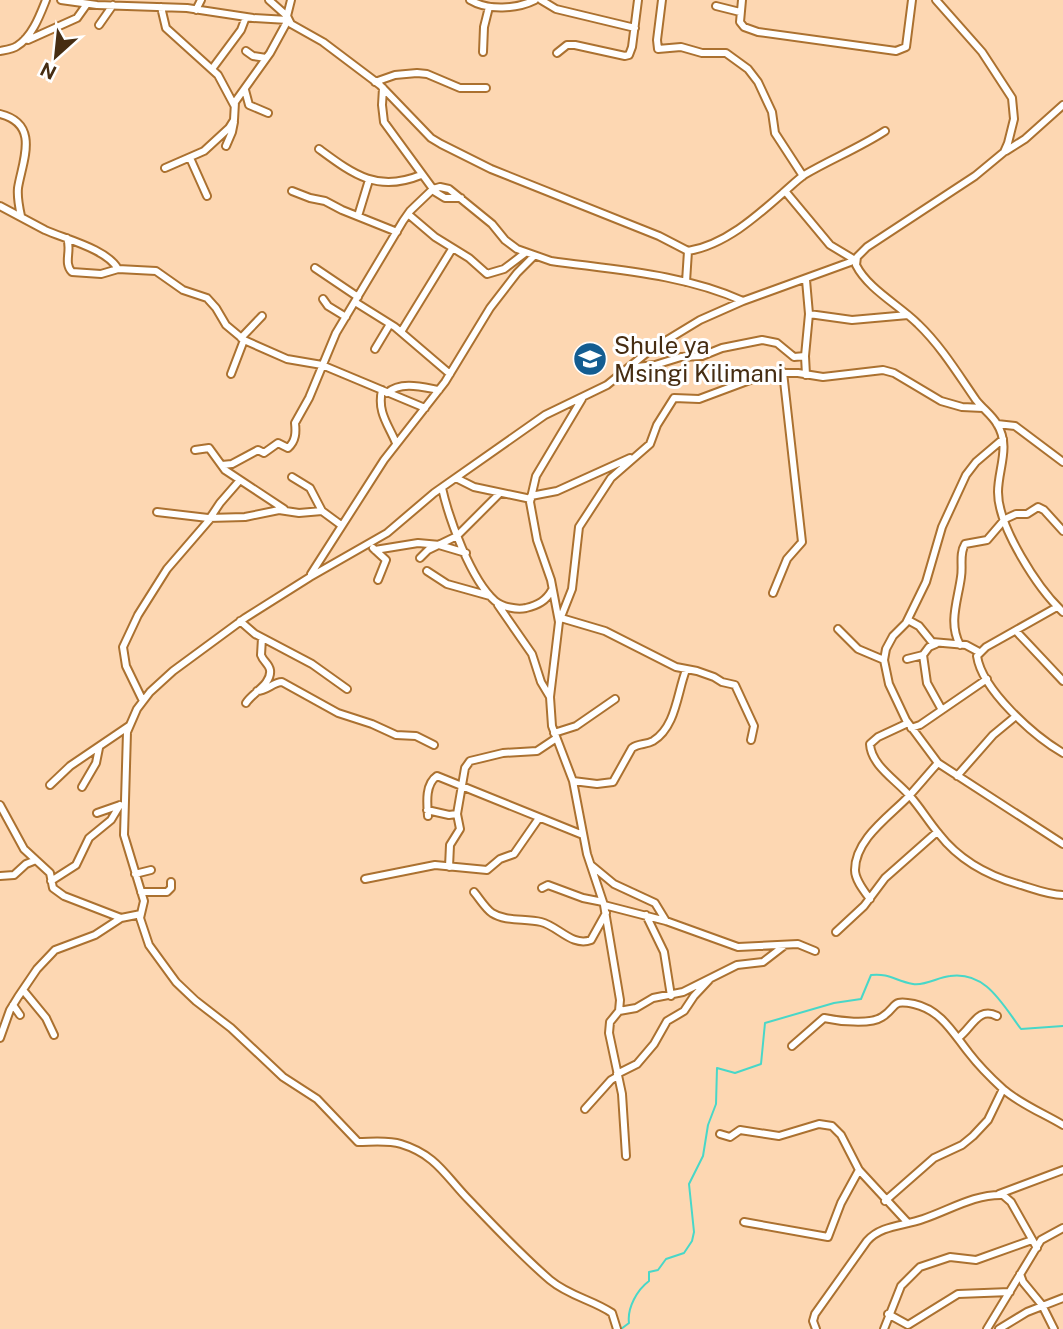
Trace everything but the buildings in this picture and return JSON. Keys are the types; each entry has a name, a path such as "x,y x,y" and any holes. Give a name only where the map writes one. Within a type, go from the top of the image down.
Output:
{"street":[{"path":"0,51 17,47 25,39 46,0"},
{"path":"61,0 196,10 246,17 287,18"},
{"path":"196,10 201,0"},
{"path":"269,0 278,3 287,18 383,88 431,138 441,144 491,169 659,236 688,251 708,246 726,236 803,176 846,155 885,131"},
{"path":"234,106 266,58 287,18 291,0"},
{"path":"470,0 489,7 510,6 536,0"},
{"path":"541,0 556,9 635,28"},
{"path":"557,53 567,45 575,45 629,55 638,0"},
{"path":"662,0 658,50 681,47 702,53 726,53 748,69 758,82 772,112 775,133 803,176"},
{"path":"741,0 740,22 744,27 758,32 900,51 906,47 912,0"},
{"path":"936,0 982,52 1012,98 1014,119 1004,152"},
{"path":"98,3 101,23 113,5"},
{"path":"25,39 76,18 87,4"},
{"path":"716,6 740,12"},
{"path":"161,7 169,32 218,75 234,106 232,132 226,146"},
{"path":"483,52 484,27 489,7"},
{"path":"212,69 241,30 246,17"},
{"path":"246,51 253,56 266,58"},
{"path":"375,82 395,75 417,73 427,74 460,88 486,88"},
{"path":"383,88 384,122 432,189"},
{"path":"244,89 248,105 268,113"},
{"path":"617,1329 612,1313 575,1297 529,1262 468,1199 444,1169 399,1143 358,1142 317,1099 284,1077 239,1034 176,982 153,951 141,923 144,906 124,835 129,726 143,701 173,671 240,621 310,576 387,533 442,488 545,415 607,386 626,368 689,326 743,301 856,260 867,247 1025,139 1063,105"},
{"path":"0,114 10,117 20,126 28,145 18,188 17,199 21,216"},
{"path":"165,168 214,144 234,120"},
{"path":"319,149 352,172 369,180 391,183 421,176"},
{"path":"190,158 207,196"},
{"path":"358,216 369,180"},
{"path":"222,465 232,464 258,450 264,453 278,443 290,446 296,431 295,423 309,398 336,333 408,214 432,189 445,187 461,198 492,224 505,240 525,253 551,261 598,266 685,282 743,301"},
{"path":"292,191 326,201 397,232"},
{"path":"785,191 830,245 856,260 859,270 867,280 908,315 943,353 997,424 1003,439 998,494 1005,519 1020,554 1040,586 1060,610 979,652 960,645 936,644 929,647 923,655 907,659"},
{"path":"0,206 111,260 118,269"},
{"path":"408,214 435,237 469,258 486,274 504,269 525,253"},
{"path":"67,238 70,249 68,263 72,272 101,274 118,269 156,271 183,290 207,298 226,325 243,339 287,359 322,365 425,408"},
{"path":"401,332 452,248"},
{"path":"685,282 688,251"},
{"path":"310,576 396,443 439,390 490,308 534,256"},
{"path":"315,268 401,332 450,373"},
{"path":"806,280 809,314 806,375"},
{"path":"323,299 328,306 346,317"},
{"path":"809,314 852,320 908,315"},
{"path":"231,374 243,339 262,316"},
{"path":"376,349 390,324"},
{"path":"626,368 655,365 688,356 702,356 732,345 762,340 777,343 794,357 805,356"},
{"path":"626,1156 624,1111 609,1029 620,1011 620,1000 606,913 590,864 573,781 554,736 550,712 560,620 572,589 579,527 611,478 651,442 657,425 674,398 699,399 758,377 783,372 828,377 889,371 941,401 962,407 984,408"},
{"path":"773,593 787,559 802,542 783,372"},
{"path":"396,443 381,415 380,406 385,392 403,386 439,390"},
{"path":"560,620 553,588 537,540 531,497 536,476 583,398"},
{"path":"997,424 1016,426 1063,462"},
{"path":"1003,439 966,475 942,527 927,578 908,620 886,649 884,660 889,684 910,725 938,762 1063,844"},
{"path":"195,450 209,448 222,465 240,480 285,510 299,513 322,511"},
{"path":"456,478 474,487 531,497 557,491 640,454"},
{"path":"292,477 310,488 322,511 341,525"},
{"path":"143,701 126,666 123,647 138,615 167,569 240,480"},
{"path":"442,488 457,536 494,600 528,647 541,682 550,697"},
{"path":"420,558 428,550 457,536 500,493"},
{"path":"960,645 955,633 954,614 961,576 962,549 966,542 987,540 1005,519 1016,514 1027,514 1040,507 1063,531"},
{"path":"157,512 211,518 245,517 285,510"},
{"path":"375,550 418,543 439,545 466,553"},
{"path":"369,545 386,560 378,580"},
{"path":"427,571 447,584 514,608 542,603 553,588"},
{"path":"560,620 605,631 686,670 700,671 737,686 741,703 750,714 754,726 751,740"},
{"path":"908,620 919,626 929,640 936,644"},
{"path":"240,621 262,638 312,664 347,689"},
{"path":"838,629 858,649 884,660"},
{"path":"1016,631 1063,681"},
{"path":"246,703 266,683 271,672 261,655 262,638"},
{"path":"979,652 978,661 987,679 1016,716 1040,739 1063,753"},
{"path":"923,655 927,683 942,710"},
{"path":"573,781 597,784 613,782 632,748 652,741 668,726 686,670"},
{"path":"987,679 920,725 910,725 878,737 870,744 870,748 876,761 909,795 951,848 981,871 1000,879 1063,895"},
{"path":"257,691 278,682 288,684 338,713 396,735 416,736 434,745"},
{"path":"449,867 450,845 460,827 457,814 461,786 465,768 470,761 503,753 543,750 554,736 576,726 615,699"},
{"path":"957,776 993,735 1016,716"},
{"path":"50,785 70,766 129,726"},
{"path":"82,788 96,764 99,748"},
{"path":"870,899 855,873 858,857 869,835 938,762"},
{"path":"457,814 428,813 428,791 434,778 441,777 583,835"},
{"path":"51,881 76,865 89,838 111,820 126,799"},
{"path":"0,804 16,837 50,873 52,888 64,896 121,918"},
{"path":"97,813 120,805"},
{"path":"365,879 426,866 487,870 500,859 514,854 539,818"},
{"path":"836,932 870,899 885,878 937,832"},
{"path":"0,876 14,875 26,864 36,860"},
{"path":"590,864 614,884 655,903 666,920"},
{"path":"135,874 151,870"},
{"path":"141,892 167,892 172,882"},
{"path":"542,888 548,885 583,898 666,920 738,947 798,944 815,951"},
{"path":"474,892 495,915 540,922 582,942 591,940 606,913"},
{"path":"0,1038 13,1005 37,969 55,950 95,935 121,918 141,914"},
{"path":"646,915 663,952 671,996"},
{"path":"620,1011 636,1008 653,998 671,996 737,965 762,962 785,945"},
{"path":"585,1108 617,1075 637,1064 654,1044 667,1021 684,1011 711,978"},
{"path":"23,990 46,1018 54,1035"},
{"path":"792,1046 824,1018 836,1022 876,1019 899,1002 916,1005 935,1013 974,1059 1014,1098 1063,1125"},
{"path":"13,1005 20,1015"},
{"path":"958,1038 968,1031 977,1016 986,1012 998,1016"},
{"path":"885,1201 934,1158 973,1136 988,1120 1003,1089"},
{"path":"720,1134 730,1137 740,1130 779,1136 828,1124 841,1135 859,1170 908,1223"},
{"path":"744,1222 828,1237 841,1203 859,1170"},
{"path":"816,1329 813,1321 815,1314 867,1241 882,1230 964,1202 998,1195 1063,1170"},
{"path":"998,1195 1006,1196 1011,1202 1037,1248"},
{"path":"987,1329 1045,1237 1063,1228"},
{"path":"884,1329 888,1314 905,1280 930,1262 950,1258 976,1260 1032,1240"},
{"path":"1020,1274 1023,1282 1042,1305 1054,1329"},
{"path":"888,1314 908,1325 958,1294 1010,1292"},
{"path":"999,1329 1042,1305 1063,1298"}],"waterway":[{"path":"621,1329 629,1323 631,1305 649,1281 649,1272 658,1270 666,1259 684,1253 692,1241 694,1232 689,1184 703,1156 708,1125 716,1104 717,1068 735,1073 761,1064 765,1023 834,1003 861,999 871,975 878,975 918,984 950,976 974,979 992,991 1021,1029 1063,1026"}],"place":[{"name":"Shule ya Msingi Kilimani","path":"590,359"}]}
